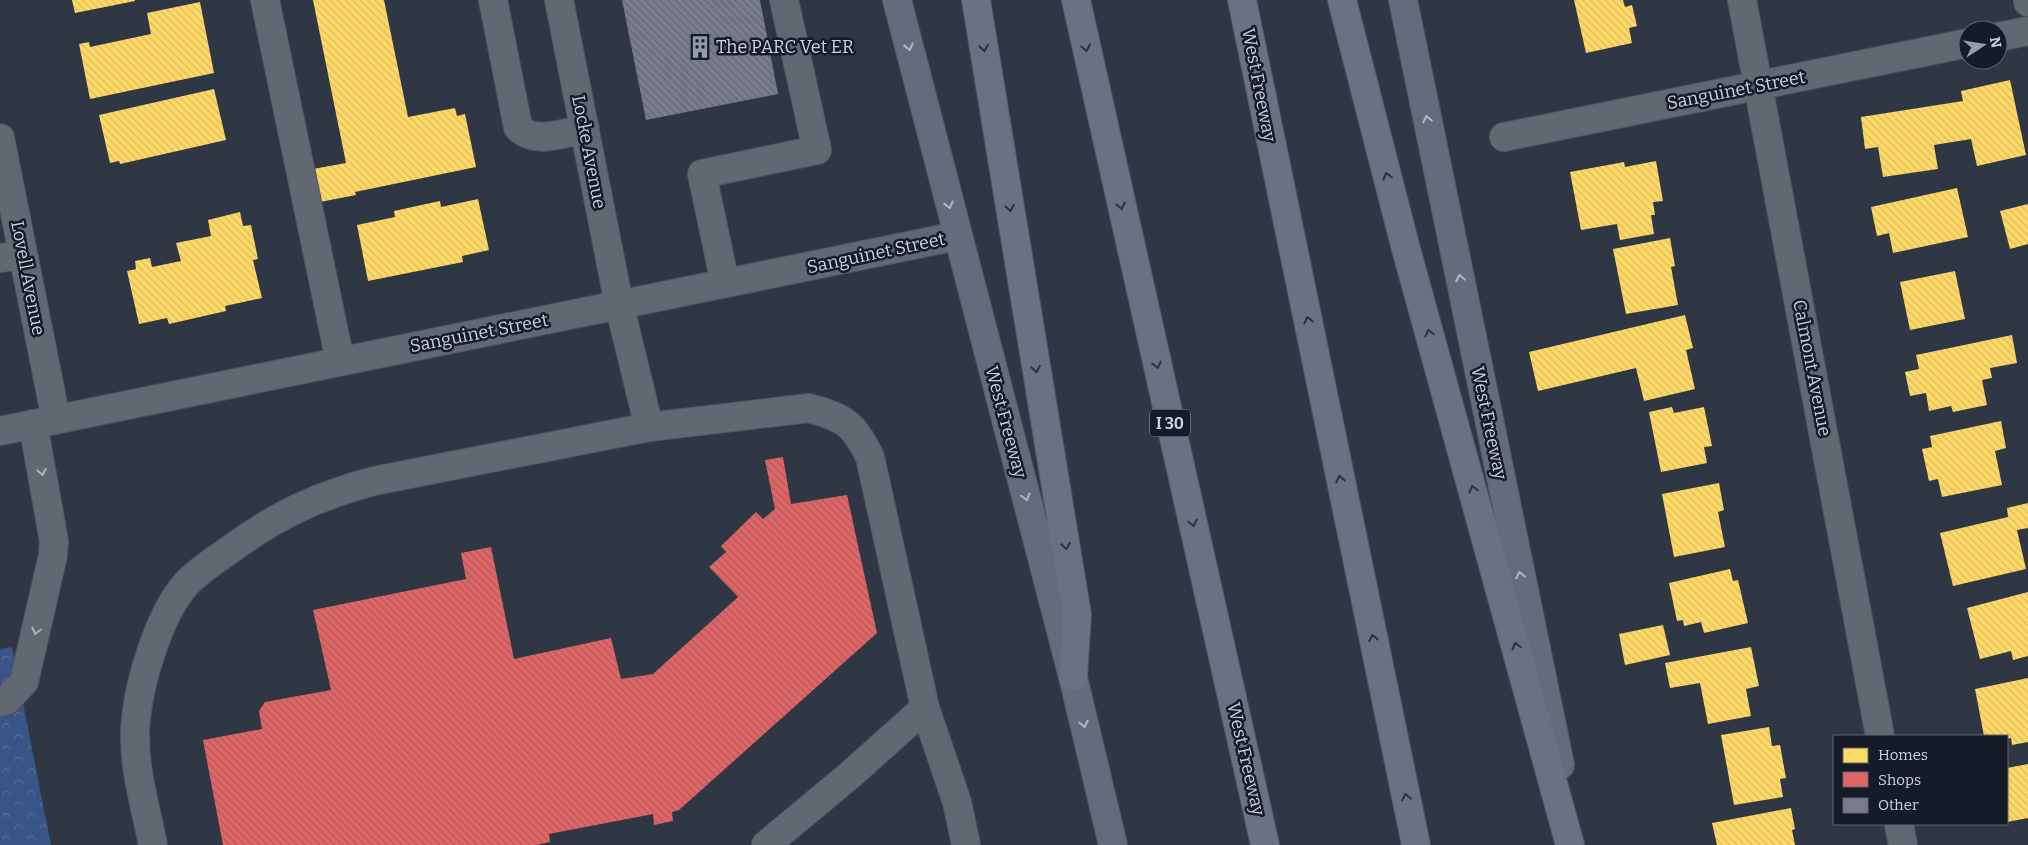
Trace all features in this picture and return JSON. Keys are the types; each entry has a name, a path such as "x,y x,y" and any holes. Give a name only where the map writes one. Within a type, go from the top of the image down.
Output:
{"highway":[{"path":"976,0 1077,615 1073,677"},
{"name":"West Freeway","path":"1076,0 1265,845"},
{"name":"West Freeway","path":"1242,0 1416,845"},
{"path":"1342,0 1406,249 1570,845"}],"main road":[{"name":"West Freeway","path":"896,0 1073,677 1113,845"},
{"name":"West Freeway","path":"1403,0 1576,845"}],"street":[{"path":"265,0 340,361"},
{"path":"494,0 518,128 524,135 534,138 585,129"},
{"name":"Locke Avenue","path":"559,0 620,304 649,427"},
{"path":"725,283 702,174 817,150 784,0"},
{"name":"Calmont Avenue","path":"1742,0 1760,85 1880,735"},
{"path":"2008,35 2028,31"},
{"name":"Sanguinet Street","path":"1504,137 1958,45"},
{"name":"Lovell Avenue","path":"0,138 12,256 45,421 54,541 53,555 24,682 7,700 0,702"},
{"name":"Sanguinet Street","path":"0,430 957,236"},
{"path":"153,845 136,750 136,718 142,682 154,645 167,615 186,585 211,562 303,504 336,491 374,481 649,427 809,408 834,415 857,432 870,457 925,708 957,802 966,845"},
{"path":"766,845 850,775 925,708"},
{"path":"1899,825 1903,845"}],"green space":[{"path":"12,647 51,845 0,845 0,649"}],"building: Homes":[{"path":"72,0 135,0 135,1 75,13"},
{"path":"313,0 384,0 408,117 455,108 457,116 465,114 476,167 355,192 356,195 320,202 313,169 346,163"},
{"path":"1574,0 1623,0 1625,7 1632,5 1637,26 1629,28 1632,43 1586,53"},
{"path":"200,2 214,73 90,99 79,44 89,42 90,47 151,34 147,13"},
{"path":"2010,80 2026,155 1977,166 1971,139 1934,145 1938,169 1883,177 1878,147 1865,149 1861,117 1963,101 1961,91"},
{"path":"214,89 226,140 120,164 119,161 110,163 99,115"},
{"path":"1656,161 1663,201 1653,202 1655,215 1651,215 1654,234 1620,240 1617,224 1581,230 1570,172 1624,162 1625,167"},
{"path":"1957,188 1968,237 1893,253 1889,233 1877,236 1871,207"},
{"path":"478,199 489,250 462,256 463,262 368,281 357,225 395,217 394,211 440,201 441,207"},
{"path":"2028,204 2028,244 2010,249 2000,211"},
{"path":"240,212 243,226 251,225 258,259 253,260 262,298 225,306 226,311 169,324 167,318 139,324 127,271 136,269 135,261 150,258 152,267 181,261 176,243 211,236 208,220"},
{"path":"1670,238 1675,266 1671,267 1678,305 1626,314 1613,249"},
{"path":"1955,271 1965,319 1910,330 1900,282"},
{"path":"1685,315 1693,348 1686,350 1695,389 1644,401 1636,368 1538,391 1529,352"},
{"path":"2012,335 2017,363 1990,368 1992,378 1982,380 1987,405 1953,412 1951,406 1929,411 1926,393 1910,396 1905,372 1919,369 1916,355"},
{"path":"1672,407 1674,413 1704,407 1712,446 1704,447 1707,463 1661,472 1649,412"},
{"path":"2001,421 2006,448 1995,451 2002,485 1942,497 1938,479 1929,481 1922,449 1932,447 1930,436"},
{"path":"1719,483 1724,510 1718,512 1725,547 1674,557 1662,494"},
{"path":"2028,503 2028,528 2017,530 2026,569 1953,586 1940,533 2008,517 2007,508"},
{"path":"1730,569 1733,581 1738,580 1748,623 1704,633 1701,622 1684,626 1683,620 1677,621 1669,583"},
{"path":"2028,592 2028,656 2013,660 2011,651 1980,659 1967,608"},
{"path":"1663,625 1670,655 1625,665 1619,634"},
{"path":"1751,647 1759,686 1746,689 1751,716 1708,724 1700,683 1670,688 1665,663"},
{"path":"2028,678 2028,742 2012,745 2011,738 2008,739 2008,735 1984,735 1975,689"},
{"path":"1769,727 1772,746 1780,745 1786,778 1780,779 1783,797 1734,805 1721,735"},
{"path":"2028,764 2028,818 2008,822 2008,768"},
{"path":"1791,808 1795,829 1792,830 1795,845 1717,845 1712,823"}],"building: Shops":[{"path":"783,457 791,504 847,495 877,633 679,810 672,812 673,821 654,825 653,814 549,834 550,842 537,845 223,845 203,740 262,729 259,711 265,702 331,690 313,610 466,579 461,553 491,547 514,659 611,638 621,679 653,674 738,597 709,567 726,552 721,546 756,512 763,519 775,509 765,460"}],"building: Other":[{"name":"The PARC Vet ER","path":"622,0 760,0 778,94 646,120"}],"place":[{"name":"The PARC Vet ER","path":"700,47"}]}
